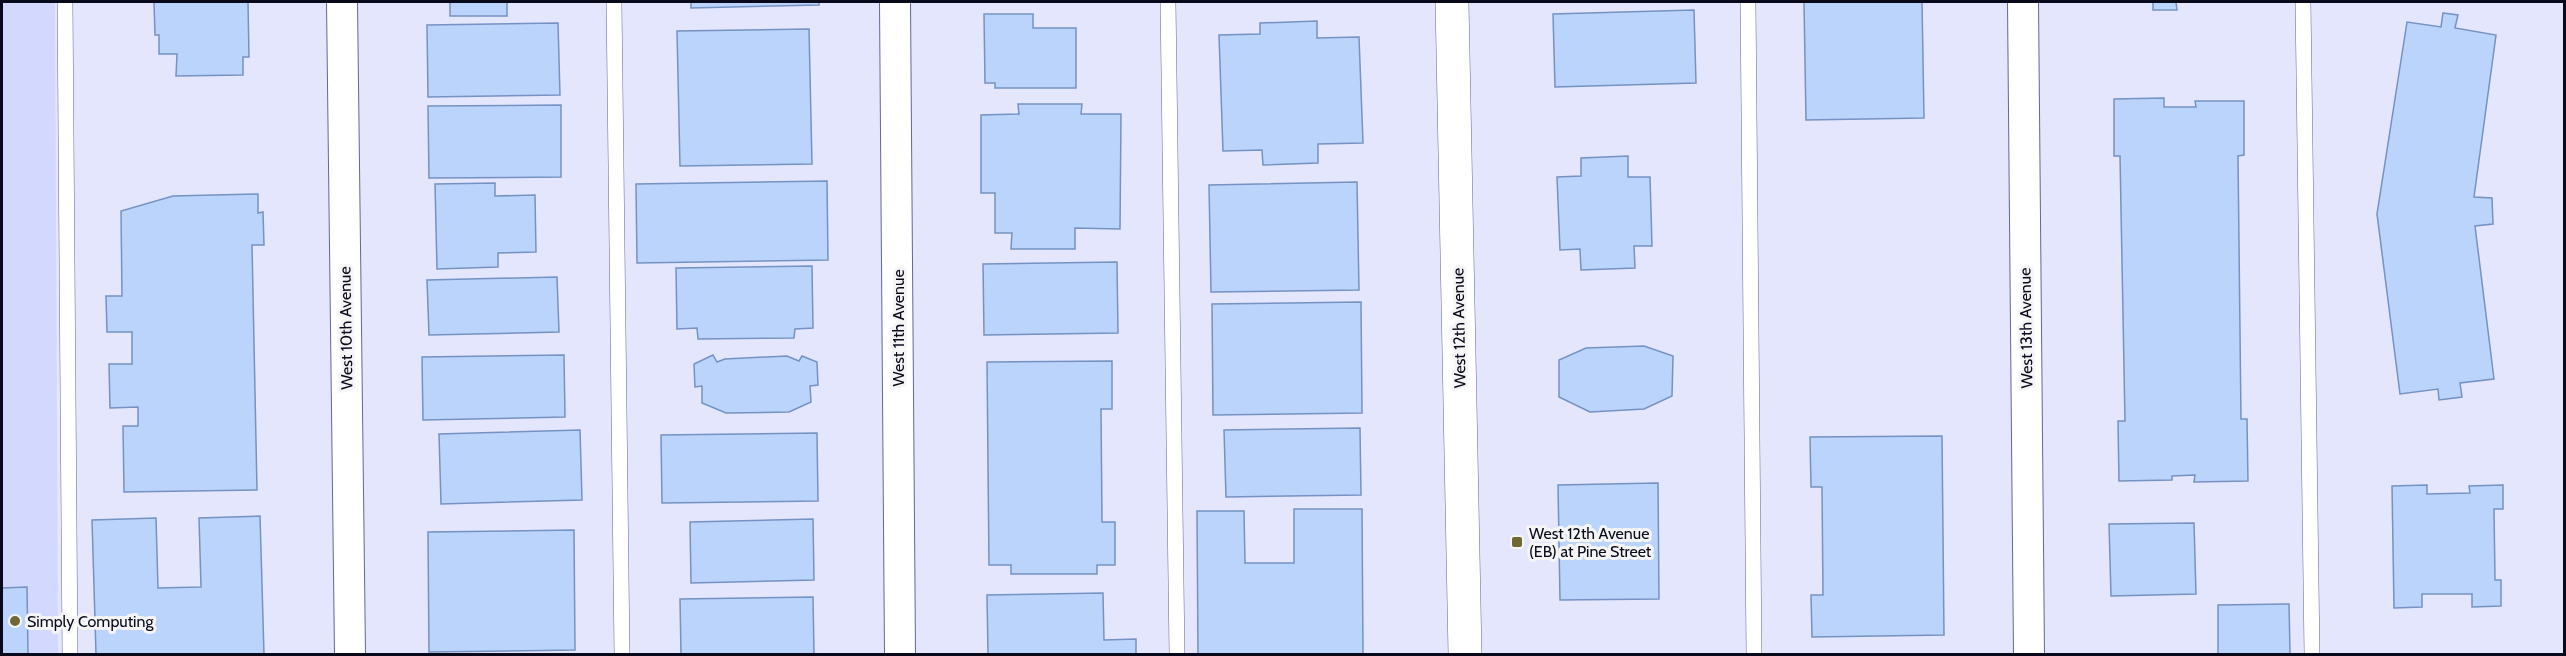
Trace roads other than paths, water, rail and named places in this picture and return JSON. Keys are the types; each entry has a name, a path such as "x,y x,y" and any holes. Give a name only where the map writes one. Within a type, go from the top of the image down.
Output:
{"street":[{"name":"West 10th Avenue","path":"342,2 350,654"},
{"name":"West 11th Avenue","path":"895,2 900,654"},
{"name":"West 12th Avenue","path":"1452,2 1466,654"},
{"name":"West 13th Avenue","path":"2023,2 2029,654"}],"lane":[{"path":"64,2 70,654"},
{"path":"614,2 621,654"},
{"path":"1168,2 1177,654"},
{"path":"1748,2 1754,654"},
{"path":"2303,2 2312,654"}],"place":[{"name":"West 12th Avenue (EB) at Pine Street","path":"1517,542"},
{"name":"Simply Computing","path":"15,621"}]}
